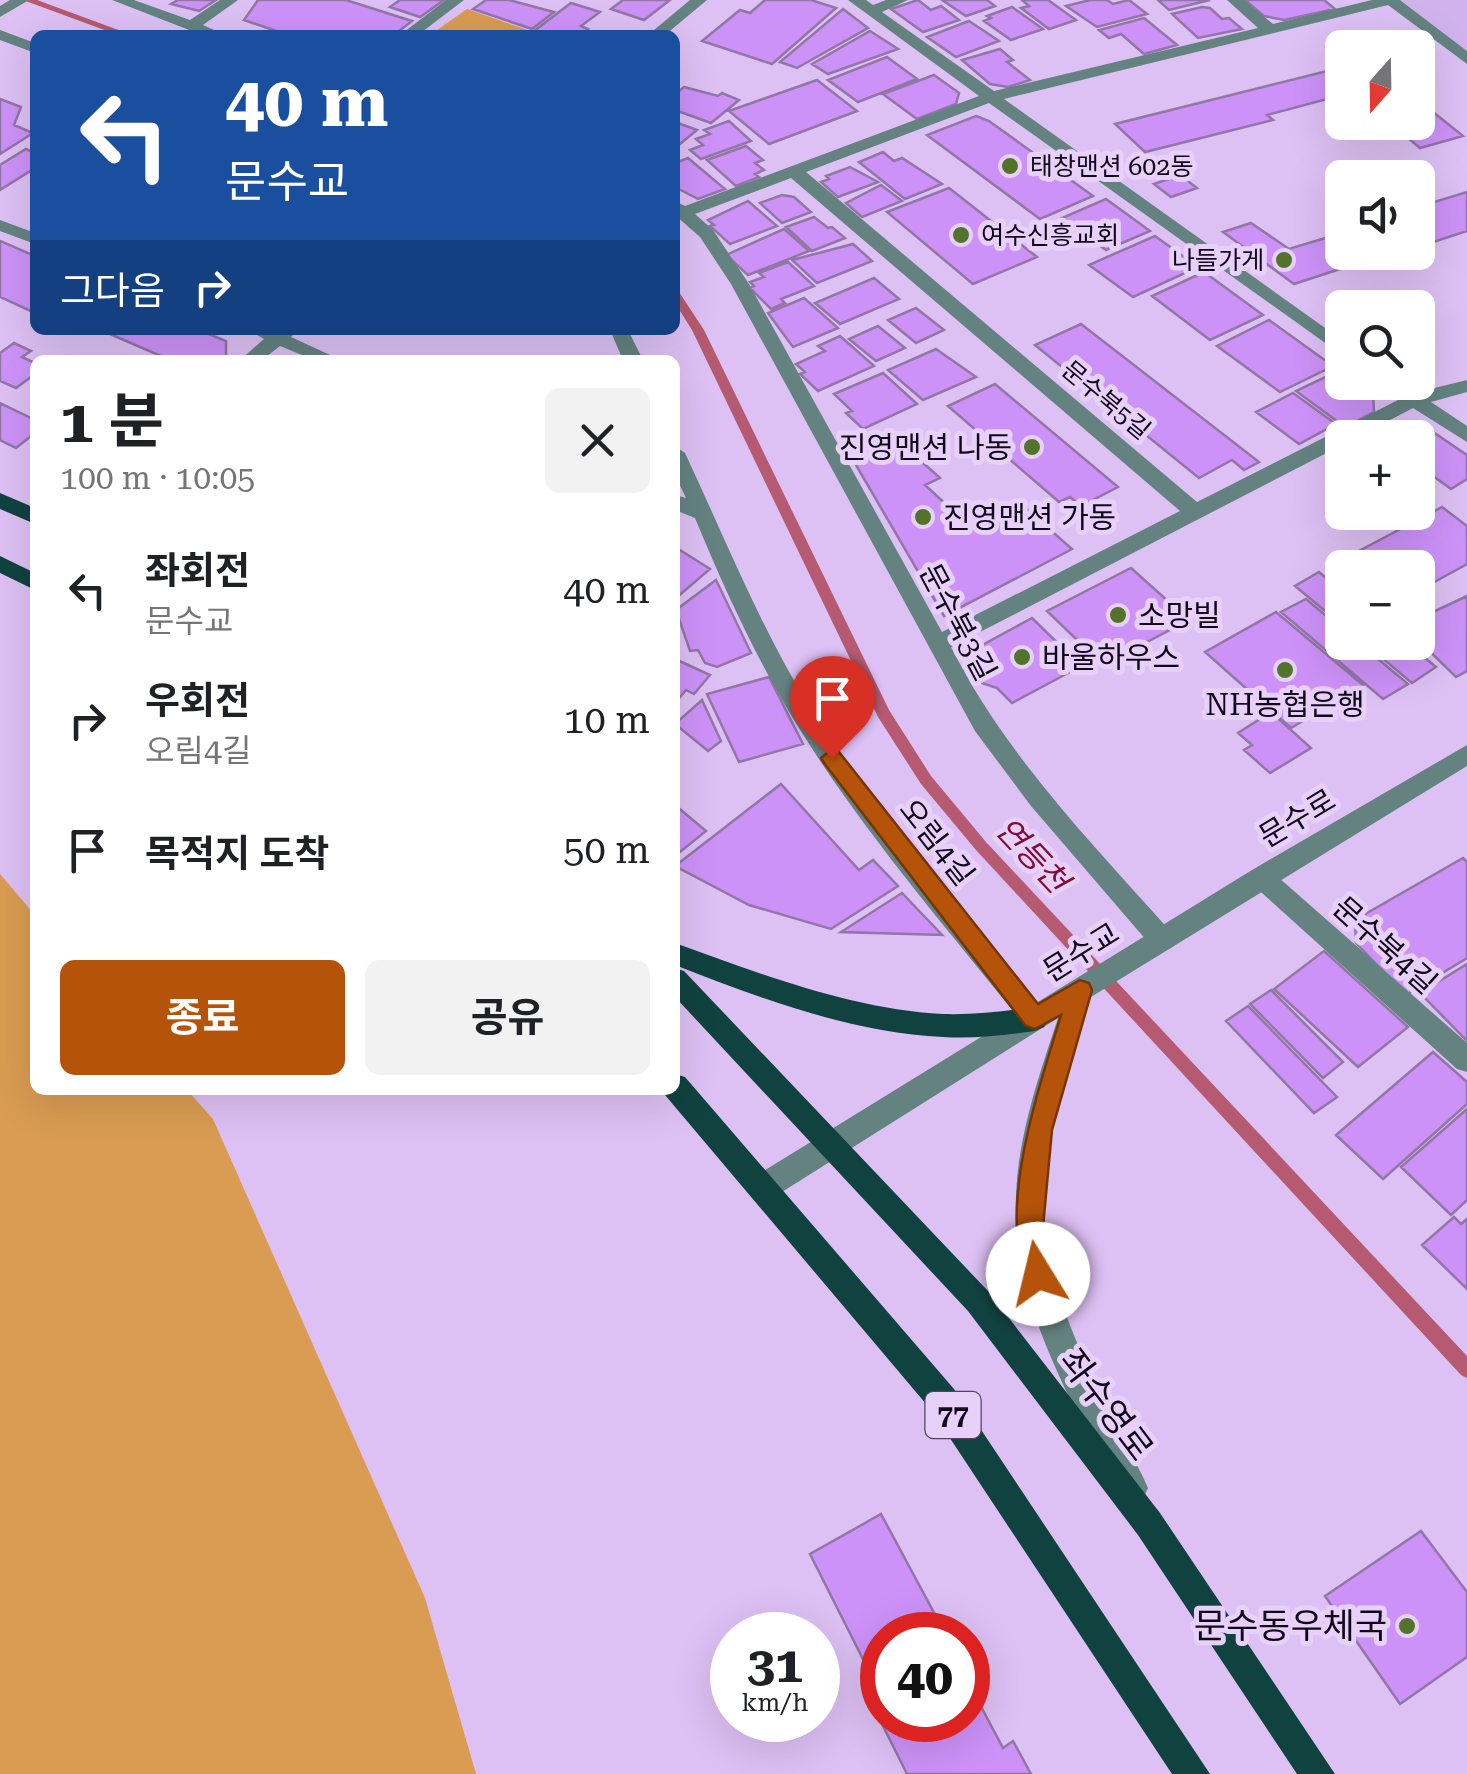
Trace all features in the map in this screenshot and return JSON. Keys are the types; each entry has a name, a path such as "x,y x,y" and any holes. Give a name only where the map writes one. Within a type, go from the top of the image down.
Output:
{"main road":[{"path":"0,500 30,515"},
{"path":"0,564 30,579"},
{"path":"680,975 935,1025 984,1026 1035,1019"},
{"name":"좌수영로","path":"680,978 978,1301 1150,1524 1318,1774"},
{"name":"77","path":"680,1092 943,1400 1193,1774"}],"street":[{"path":"0,12 22,0"},
{"path":"120,0 203,30"},
{"path":"191,26 230,0"},
{"path":"415,30 456,0"},
{"path":"662,30 699,0"},
{"path":"864,6 900,0"},
{"path":"1235,0 1269,29"},
{"path":"680,209 991,97 1391,0 1467,59"},
{"path":"864,6 1325,337"},
{"path":"0,35 30,46"},
{"name":"문수북5길","path":"794,170 1195,512"},
{"name":"문수북3길","path":"680,210 707,234 740,284 938,644 962,697 980,724 1162,940"},
{"path":"0,225 30,237"},
{"path":"256,355 281,335"},
{"path":"284,335 322,355"},
{"path":"1435,394 1467,386"},
{"path":"938,644 1414,400 1467,435"},
{"name":"오림4길","path":"680,463 740,601 812,729 1035,1019"},
{"path":"680,504 702,513"},
{"name":"문수로","path":"1162,940 1467,754"},
{"name":"문수북4길","path":"1260,877 1467,1060"},
{"name":"문수교","path":"1035,1019 1162,940"},
{"path":"1080,990 1039,1130 1030,1227 1038,1274 1052,1320 1150,1524"},
{"path":"764,1187 1035,1019"}],"shaded area":[{"path":"1401,0 1467,0 1467,51"},
{"path":"467,9 528,30 437,30"},
{"path":"0,874 30,909 30,1095 191,1095 213,1119 425,1598 476,1774 0,1774"}],"building":[{"path":"178,0 216,0 199,11 171,4"},
{"path":"258,0 346,0 412,21 400,30 273,30 244,20"},
{"path":"400,0 444,0 420,17 390,7"},
{"path":"486,0 509,0 554,12 532,29 473,9"},
{"path":"623,0 670,0 644,20 611,9"},
{"path":"765,0 811,0 836,8 772,64 702,41 740,10 750,13"},
{"path":"918,0 931,10 941,6 959,20 923,32 891,9"},
{"path":"942,0 987,0 995,6 966,16"},
{"path":"1022,0 1048,0 1076,20 1049,29 1021,8 1029,6"},
{"path":"1090,0 1113,4 1129,0 1147,14 1097,27 1066,6"},
{"path":"1158,0 1210,0 1169,10"},
{"path":"1245,0 1324,0 1335,9 1284,20 1264,16"},
{"path":"571,3 600,12 581,26 587,30 535,30"},
{"path":"1012,7 1043,29 1011,40 984,21 991,18 987,16"},
{"path":"1210,8 1222,19 1229,18 1242,29 1198,38 1172,14"},
{"path":"843,9 868,28 797,68 780,62"},
{"path":"1144,18 1177,45 1144,54 1121,34 1109,38 1099,30"},
{"path":"969,21 999,41 956,57 927,37"},
{"path":"870,31 898,49 828,74 812,64"},
{"path":"1000,49 1013,60 1007,62 1030,80 1008,87 990,84 962,60"},
{"path":"887,57 917,79 858,102 828,80"},
{"path":"1325,72 1325,100 1267,115 1273,120 1145,152 1115,124"},
{"path":"934,75 959,93 956,104 917,119 883,94"},
{"path":"817,80 857,111 769,144 729,111"},
{"path":"684,87 718,96 722,93 739,100 711,123 680,112 680,90"},
{"path":"0,99 21,107 14,125 30,135 0,154"},
{"path":"1435,114 1463,136 1420,148 1410,140 1435,140"},
{"name":"태창맨션 602동","path":"976,116 989,121 1093,196 1040,219 927,135"},
{"path":"729,121 751,141 701,159 690,150 703,145 696,139 710,134 704,130"},
{"path":"680,124 697,130 680,144"},
{"path":"746,146 763,160 755,163 764,170 755,174 759,177 736,186 707,160"},
{"path":"26,149 30,151 30,171 0,190 0,165"},
{"path":"883,152 894,161 902,158 942,184 905,199 859,162"},
{"path":"688,158 725,189 698,199 680,190 680,161"},
{"path":"850,167 878,182 838,197 821,182 829,179 826,176"},
{"path":"1180,175 1197,188 1171,197 1154,184"},
{"path":"881,185 902,201 862,217 846,203"},
{"name":"여수신흥교회","path":"949,188 1037,257 973,284 887,212"},
{"path":"1467,192 1467,231 1435,241 1435,202"},
{"path":"782,195 794,197 811,212 782,223 760,203"},
{"path":"1106,199 1150,231 1106,250 1062,218"},
{"path":"748,201 777,226 730,244 708,220"},
{"path":"814,217 845,238 812,251 786,227"},
{"path":"1251,223 1289,249 1325,238 1325,270 1337,270 1294,284 1223,232"},
{"path":"784,229 809,251 748,275 726,255"},
{"path":"1155,236 1198,267 1133,297 1089,265"},
{"path":"0,241 30,254 30,311 0,297"},
{"path":"853,244 872,261 817,283 792,260"},
{"path":"788,262 814,286 781,299 785,303 771,309 750,288 754,286 750,282 764,277 759,273"},
{"path":"1204,272 1263,315 1210,340 1152,296"},
{"path":"874,278 899,299 840,324 815,303"},
{"path":"804,298 838,328 793,347 768,313"},
{"path":"916,308 944,330 916,343 888,320"},
{"path":"1269,320 1325,360 1325,370 1280,392 1217,346"},
{"path":"1081,324 1259,462 1244,470 1232,460 1199,478 1035,345"},
{"path":"878,326 905,348 876,361 849,339"},
{"path":"112,335 211,335 226,341 226,355 158,355"},
{"path":"840,336 874,366 818,391 800,374 805,372 796,364 825,351 818,346"},
{"path":"14,343 31,351 22,357 30,361 30,378 16,388 0,381 0,353"},
{"path":"936,349 976,377 923,400 888,370"},
{"path":"883,373 917,404 863,429 846,413 852,411 834,394"},
{"path":"1325,377 1325,400 1373,400 1374,412 1359,420 1335,420 1296,391"},
{"name":"진영맨션 나동","path":"995,384 1118,487 1081,506 1070,497 1059,502 948,406"},
{"path":"1293,393 1330,420 1325,420 1325,430 1299,444 1256,412"},
{"path":"0,403 30,418 30,437 16,448 0,440"},
{"path":"1435,433 1467,455 1467,479 1451,489 1435,477"},
{"name":"진영맨션 가동","path":"891,434 940,478 925,485 973,529 1022,505 1072,549 944,616 849,453"},
{"path":"1442,507 1467,526 1467,564 1435,582 1435,550 1361,550 1399,530 1435,530 1435,511"},
{"path":"680,550 710,569 680,595"},
{"name":"소망빌","path":"1131,568 1189,620 1103,665 1047,611"},
{"path":"1319,572 1325,577 1325,611 1295,586"},
{"path":"716,580 751,653 717,667 705,663 698,650 690,651 680,622 680,607"},
{"path":"1467,596 1467,671 1456,677 1435,657 1435,611"},
{"path":"1306,599 1325,615 1325,650 1281,612"},
{"path":"1276,612 1325,653 1325,660 1333,660 1363,685 1291,728 1205,652"},
{"name":"바울하우스","path":"1032,618 1081,666 1012,703 997,688 961,676 977,648"},
{"path":"1337,660 1379,660 1408,684 1383,699"},
{"path":"1385,660 1428,660 1436,667 1412,683"},
{"path":"680,661 710,675 694,694 686,690 680,697"},
{"path":"769,677 803,744 739,762 707,694"},
{"path":"702,700 721,741 708,751 680,728 680,720"},
{"path":"1271,712 1311,748 1270,773 1244,750 1252,745 1238,733"},
{"path":"781,784 859,870 873,860 898,886 831,929 749,905 680,869 680,862"},
{"path":"680,809 706,831 680,852"},
{"path":"1463,858 1467,862 1467,958 1406,995 1356,943 1355,920"},
{"path":"902,893 942,935 841,932"},
{"path":"1324,951 1408,1027 1358,1067 1274,989"},
{"path":"1467,964 1467,1041 1420,993"},
{"path":"1271,990 1343,1062 1323,1078 1250,1004"},
{"path":"1248,1006 1337,1097 1314,1113 1226,1021"},
{"path":"1433,1052 1467,1082 1467,1104 1383,1179 1336,1135"},
{"path":"1467,1109 1467,1200 1451,1215 1401,1167"},
{"path":"1454,1217 1461,1224 1467,1219 1467,1289 1422,1245"},
{"path":"881,1514 934,1612 860,1612 860,1653 810,1554"},
{"name":"문수동우체국","path":"1421,1531 1467,1592 1467,1657 1400,1704 1325,1596"},
{"path":"990,1723 1003,1748 1013,1741 1031,1774 907,1774 891,1742 990,1742"}],"waterway":[{"name":"연등천","path":"28,0 113,30"},
{"name":"연등천","path":"680,302 698,330 883,713 926,780 981,846 1467,1369"}],"place":[{"name":"태창맨션 602동","path":"1010,166"},
{"name":"여수신흥교회","path":"961,235"},
{"name":"나들가게","path":"1284,260"},
{"name":"진영맨션 나동","path":"1032,447"},
{"name":"진영맨션 가동","path":"923,517"},
{"name":"소망빌","path":"1118,615"},
{"name":"바울하우스","path":"1022,657"},
{"name":"NH농협은행","path":"1285,670"},
{"name":"문수동우체국","path":"1407,1626"}],"route":[{"path":"832,758 1035,1019 1080,990 1039,1130 1030,1227 1038,1274"}]}
